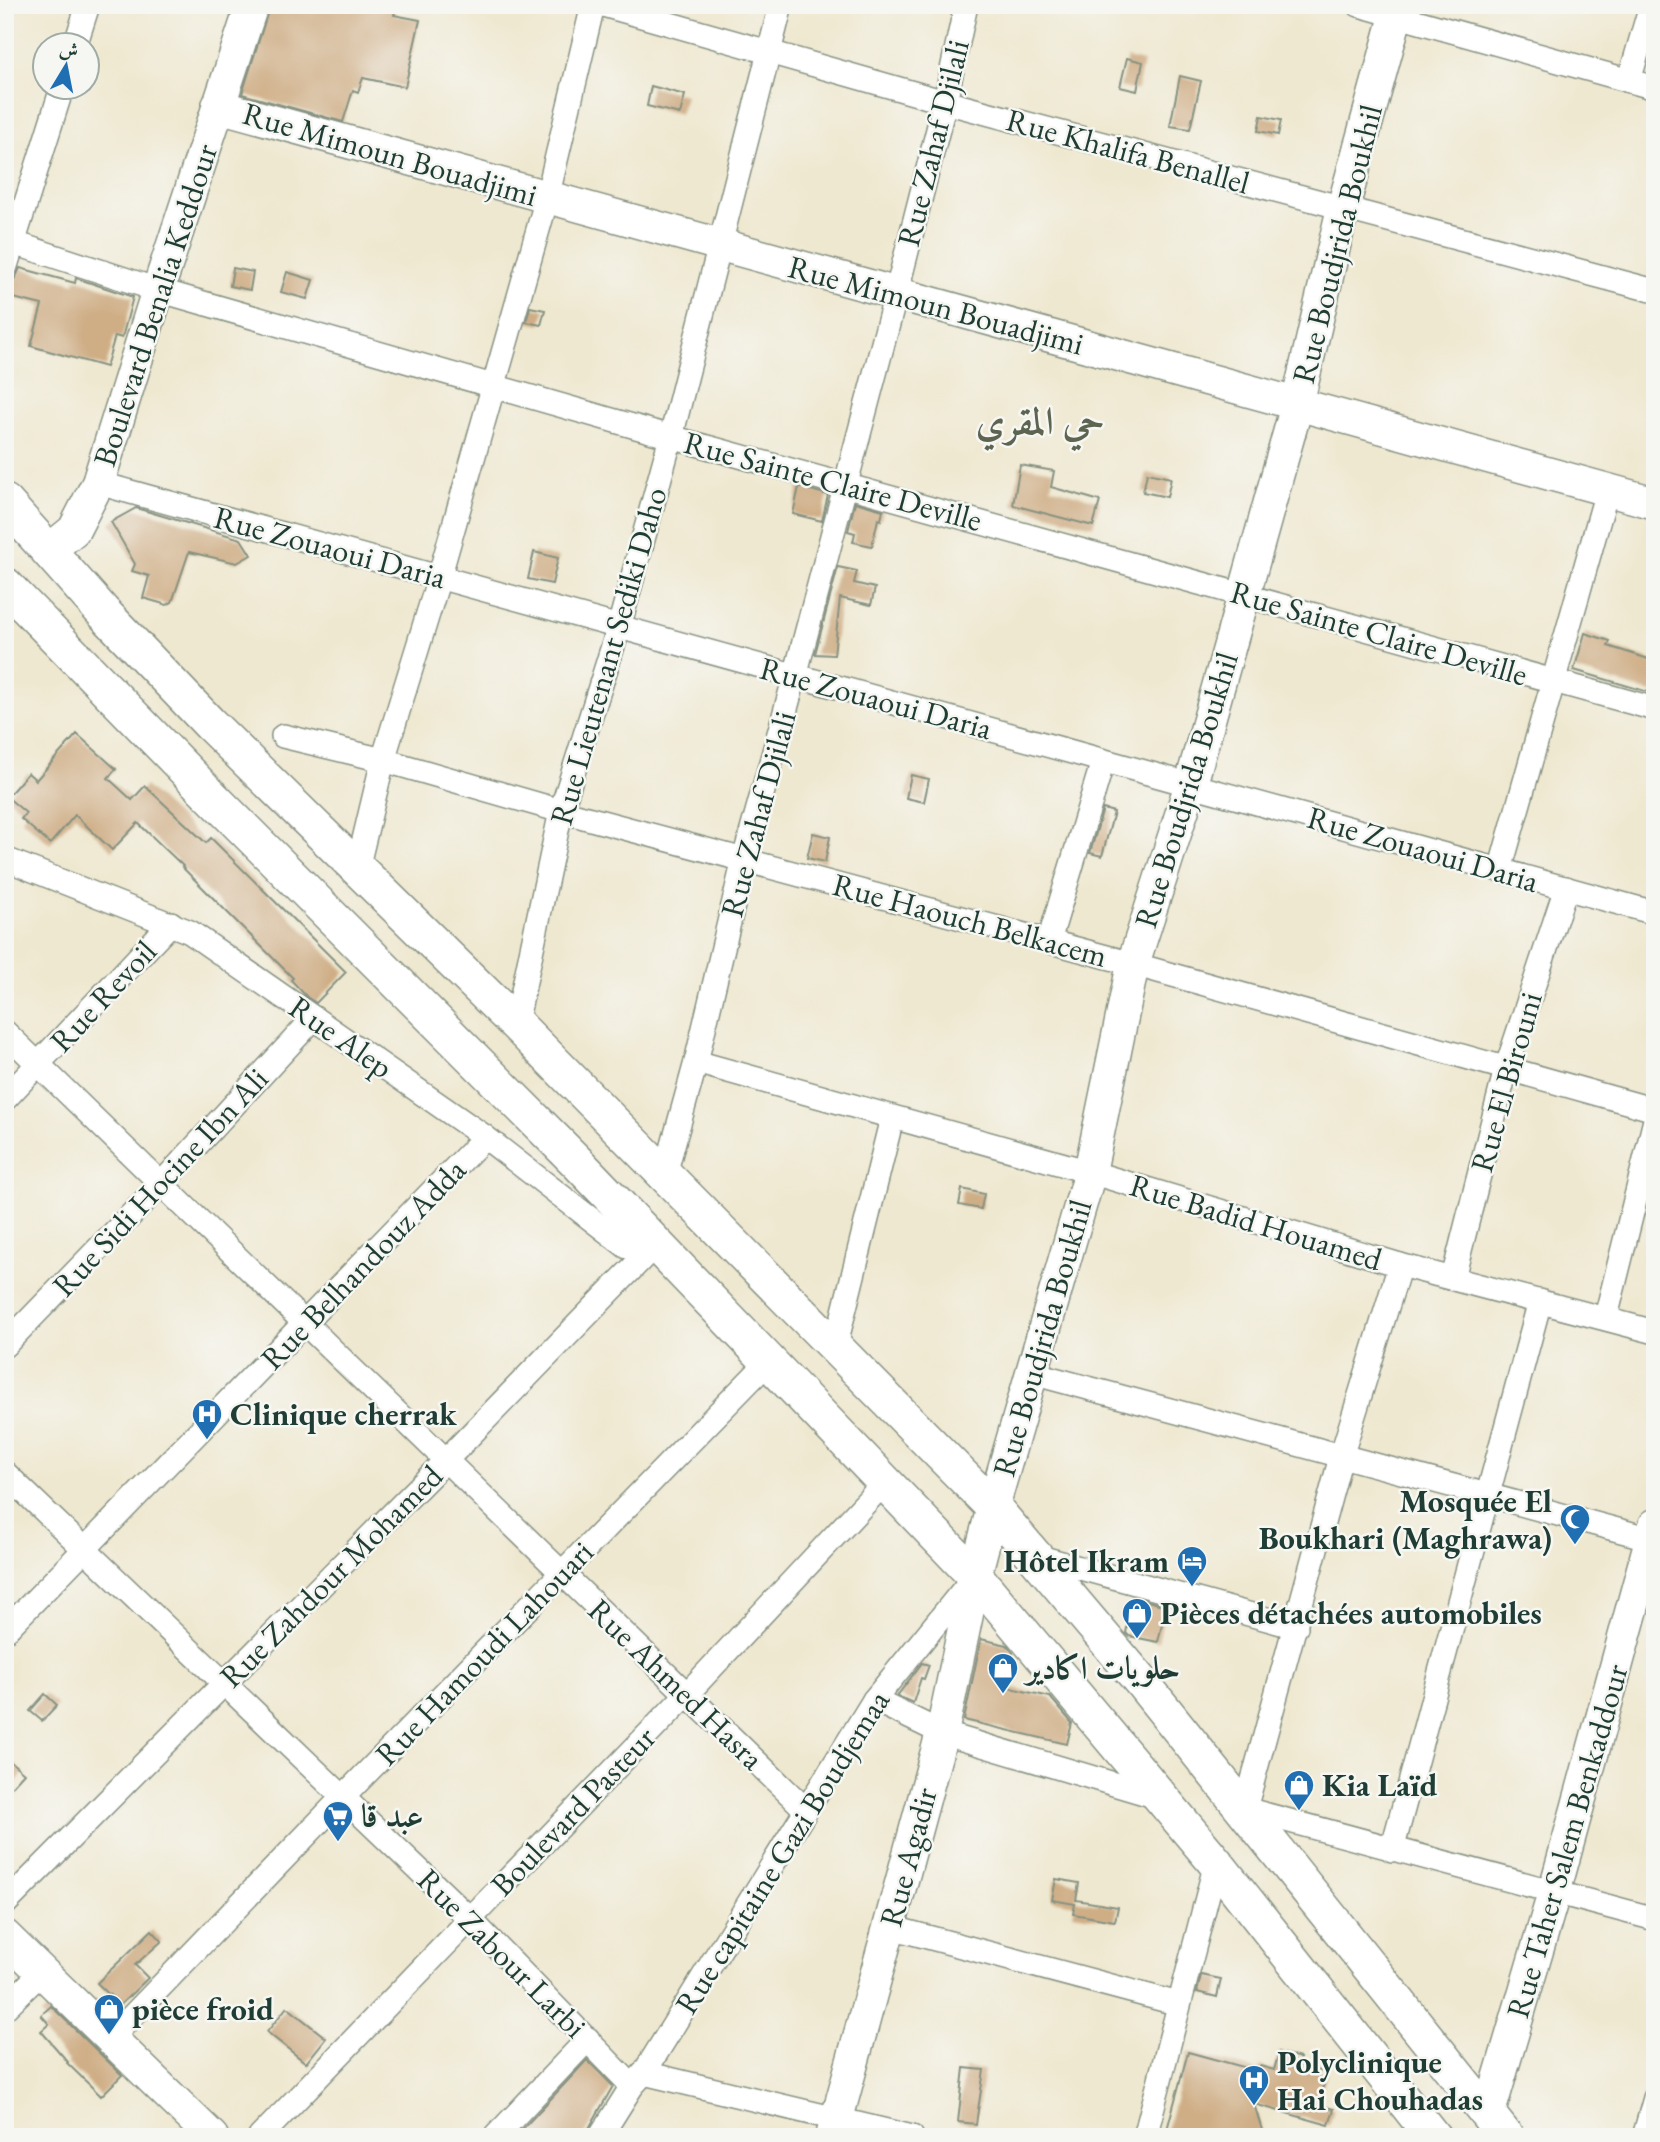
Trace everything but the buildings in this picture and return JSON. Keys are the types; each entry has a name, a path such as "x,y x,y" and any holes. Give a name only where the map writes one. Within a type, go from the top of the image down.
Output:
{"main road":[{"path":"5,502 201,715 516,1024 993,1507 1245,1809 1497,2126"},
{"path":"5,585 213,798 577,1162 975,1576 1216,1863 1433,2137"}],"street":[{"path":"79,32 88,5"},
{"name":"Boulevard Benalia Keddour","path":"48,551 74,530 98,483 252,5"},
{"path":"357,869 383,760 439,578 547,198 593,5"},
{"name":"Rue Khalifa Benallel","path":"603,5 945,102 1655,291"},
{"name":"Rue Lieutenant Sediki Daho","path":"516,1024 561,811 619,627 671,437 781,5"},
{"name":"Rue Zahaf Djilali","path":"664,1174 696,1062 744,859 796,676 896,294 945,102 966,5"},
{"path":"1359,5 1397,10 1655,88"},
{"path":"1629,81 1651,5"},
{"name":"Rue Boudjrida Boukhil","path":"975,1576 1090,1172 1133,964 1191,784 1297,405 1343,208 1397,10"},
{"path":"5,269 58,102"},
{"name":"Rue Mimoun Bouadjimi","path":"218,106 1655,503"},
{"name":"Rue Sainte Claire Deville","path":"14,243 158,290 671,437 1655,709"},
{"name":"Rue Zouaoui Daria","path":"98,483 1566,888 1653,907"},
{"path":"1500,870 1607,491"},
{"name":"Rue Haouch Belkacem","path":"284,736 383,760 561,811 1049,941 1655,1110"},
{"path":"1049,941 1103,761"},
{"name":"Rue Alep","path":"5,859 190,932 485,1138 627,1247 655,1245"},
{"name":"Rue El Birouni","path":"1453,1278 1506,1069 1566,888"},
{"name":"Rue Revoil","path":"5,1099 40,1065 171,923"},
{"name":"Rue Sidi Hocine Ibn Ali","path":"5,1345 161,1184 314,1018"},
{"name":"Rue Ahmed Hasra","path":"5,1032 806,1810"},
{"name":"Rue Badid Houamed","path":"696,1062 1090,1172 1400,1265 1655,1332"},
{"path":"835,1348 892,1118"},
{"path":"1606,1317 1655,1120"},
{"name":"Rue Belhandouz Adda","path":"5,1631 485,1138"},
{"name":"Rue Zahdour Mohamed","path":"5,1904 446,1460 655,1245"},
{"path":"1400,1265 1341,1457 1245,1809 1655,1919"},
{"path":"1392,1850 1540,1301"},
{"name":"Rue Hamoudi Lahouari","path":"112,2037 769,1361"},
{"path":"1032,1373 1341,1457 1654,1535"},
{"name":"Rue Zabour Larbi","path":"5,1473 469,1918 588,2039 638,2080"},
{"name":"Boulevard Pasteur","path":"260,2137 686,1695 885,1482"},
{"name":"Rue Taher Salem Benkaddour","path":"1497,2126 1554,1893 1654,1535"},
{"path":"1036,1556 1296,1627"},
{"name":"Rue capitaine Gazi Boudjemaa","path":"600,2137 874,1700 975,1576"},
{"name":"Rue Agadir","path":"835,2128 942,1733 975,1576"},
{"path":"874,1700 942,1733 1161,1798"},
{"path":"1145,2137 1216,1863"},
{"path":"890,1927 1179,2004"},
{"path":"5,1936 212,2137"},
{"path":"5,2008 43,1971"},
{"path":"495,2137 588,2039"},
{"path":"638,2080 835,2128 912,2137"},
{"path":"1644,2137 1655,2098"}],"place":[{"name":"Clinique cherrak","path":"207,1441"},
{"name":"Mosquée El Boukhari (Maghrawa)","path":"1575,1546"},
{"name":"Hôtel Ikram","path":"1192,1588"},
{"name":"Pièces détachées automobiles","path":"1137,1640"},
{"name":"حلويات اكادير","path":"1003,1695"},
{"name":"Kia Laïd","path":"1299,1812"},
{"name":"عبد قا","path":"338,1843"},
{"name":"pièce froid","path":"109,2036"},
{"name":"Polyclinique Hai Chouhadas","path":"1254,2107"}],"district":[{"name":"حي المقري","path":"1040,420"}]}
